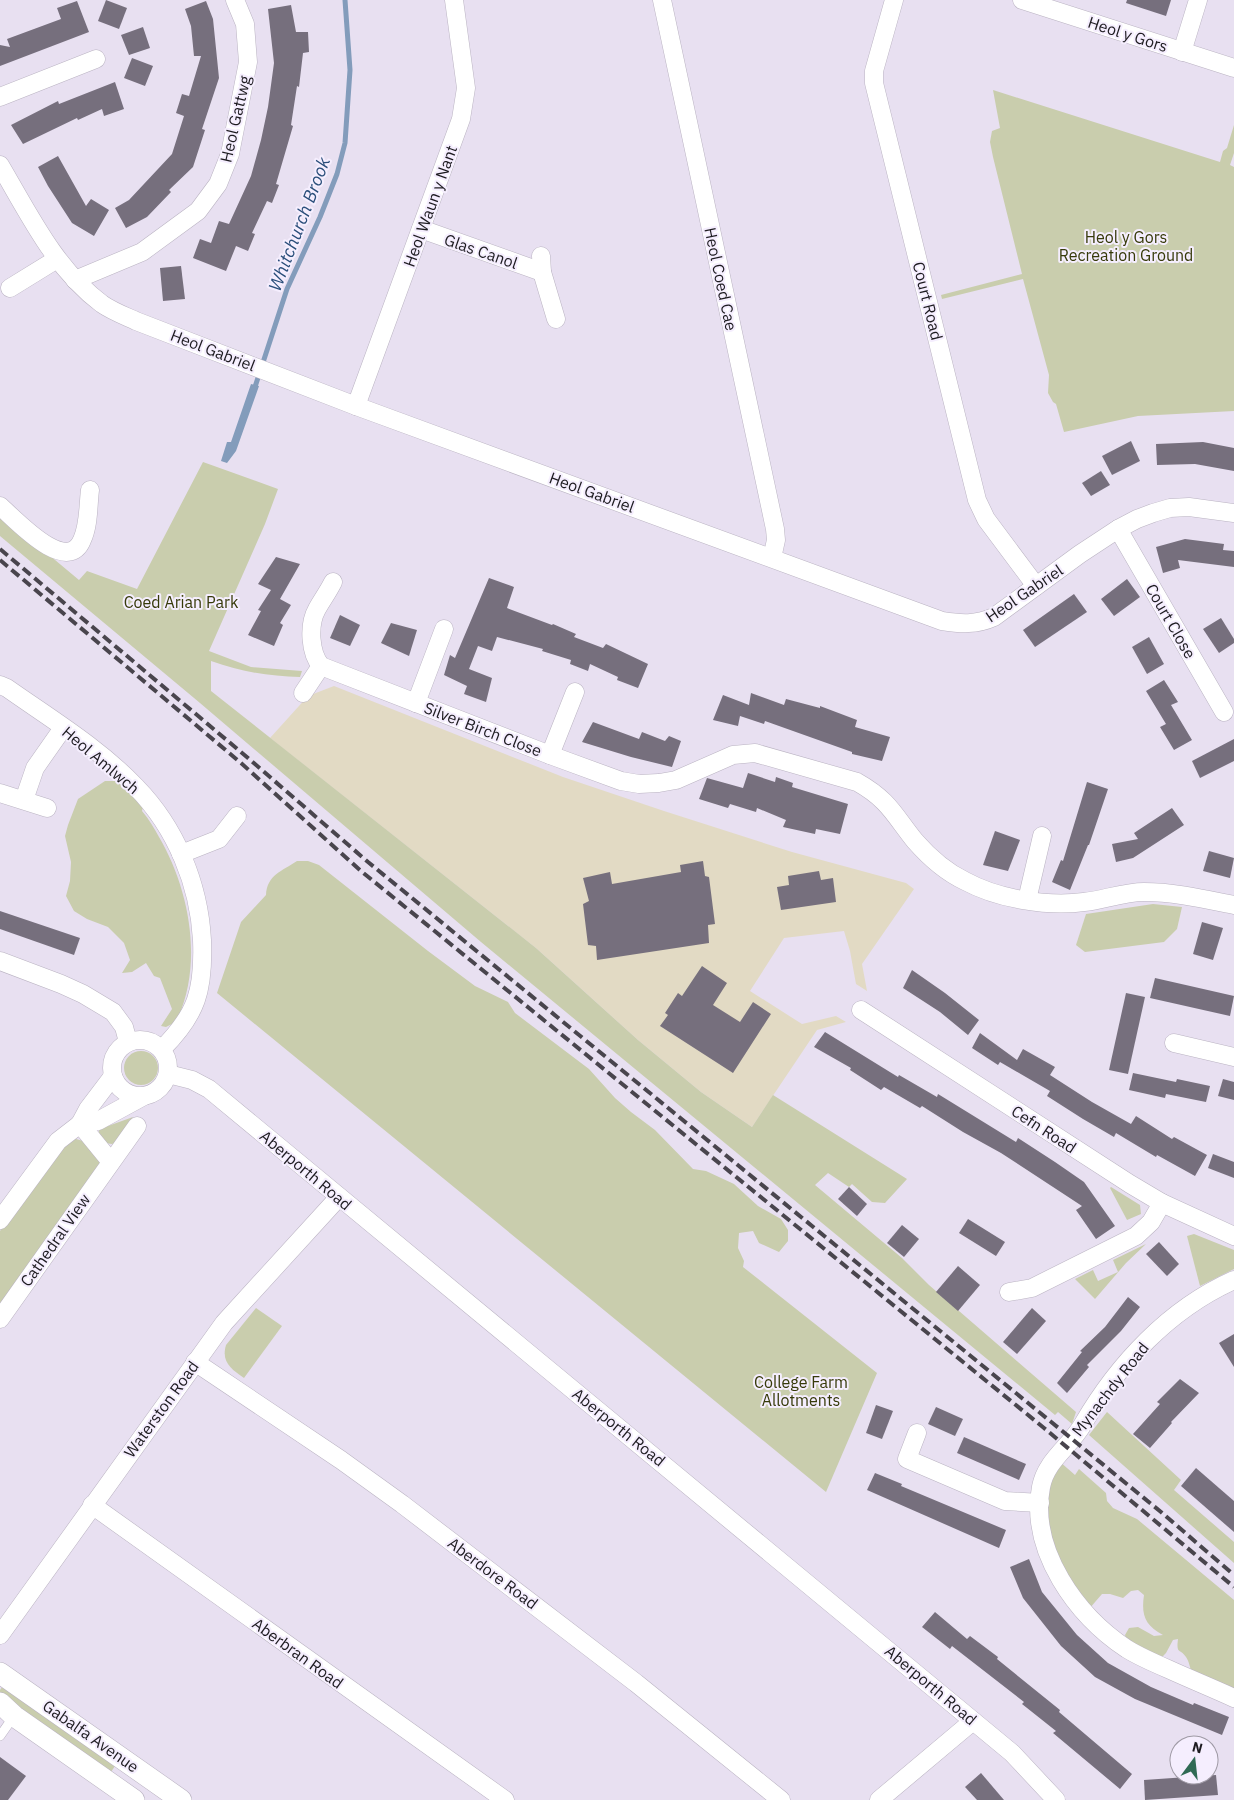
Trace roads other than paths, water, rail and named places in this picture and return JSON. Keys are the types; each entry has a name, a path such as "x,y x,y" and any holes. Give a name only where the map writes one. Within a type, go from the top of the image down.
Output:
{"street":[{"name":"Heol Gattwg","path":"75,280 142,252 198,211 218,184 230,154 248,62 245,24 235,0"},
{"name":"Heol Waun y Nant","path":"356,406 456,135 464,106 465,70 454,0"},
{"name":"Heol Coed Cae","path":"662,0 775,529 776,540 772,558"},
{"name":"Court Road","path":"894,0 874,71 874,83 977,500 986,518 1036,586"},
{"name":"Heol y Gors","path":"1022,0 1234,68"},
{"path":"1182,52 1198,0"},
{"path":"0,97 96,58"},
{"name":"Heol Gabriel","path":"0,165 57,259 75,280 104,305 115,311 136,321 356,406 924,615 959,624 983,622 1118,529 1153,513 1170,508 1189,507 1234,513"},
{"name":"Glas Canol","path":"421,229 542,264 556,319"},
{"path":"10,288 57,259"},
{"path":"0,506 54,550 69,553 79,546 84,534 90,490"},
{"name":"Court Close","path":"1118,529 1224,712"},
{"path":"303,692 321,666 316,660 314,652 312,629 316,610 328,594 333,582"},
{"name":"Silver Birch Close","path":"416,703 444,629"},
{"name":"Silver Birch Close","path":"321,666 550,756 621,781 639,784 676,780 733,755 755,752 857,782 874,792 889,805 914,840 946,870 978,888 1012,898 1070,904 1142,892 1184,896 1234,905"},
{"name":"Heol Amlwch","path":"0,685 7,688 104,758 136,786 170,832 188,868 198,909 202,950 201,980 196,1002 188,1018 179,1032 162,1049"},
{"name":"Silver Birch Close","path":"550,756 575,692"},
{"path":"24,800 35,768 63,728"},
{"path":"0,793 47,808"},
{"path":"181,854 219,839 237,816"},
{"path":"1027,900 1042,836"},
{"path":"0,961 61,984 113,1012 124,1026 128,1042"},
{"name":"Cefn Road","path":"861,1010 1113,1174 1162,1203 1234,1236"},
{"path":"80,1124 98,1121 160,1089 165,1082 169,1065 162,1049 146,1040 137,1040 128,1042 116,1053 112,1068 113,1076 122,1090 128,1094 144,1096"},
{"path":"1174,1043 1234,1058"},
{"name":"Aberporth Road","path":"168,1074 192,1080 209,1089 890,1650 1012,1753 1056,1800"},
{"path":"0,1220 58,1141 80,1124 88,1108 113,1076"},
{"path":"80,1124 111,1162"},
{"name":"Cathedral View","path":"0,1319 137,1126"},
{"name":"Waterston Road","path":"0,1635 224,1322 339,1197"},
{"path":"1009,1292 1032,1288 1136,1236 1151,1222 1162,1203"},
{"name":"Mynachdy Road","path":"1234,1280 1183,1309 1144,1343 1088,1414 1082,1427 1053,1460 1041,1486 1040,1503 1044,1540 1055,1568 1071,1595 1093,1620 1119,1643 1134,1653 1234,1698"},
{"name":"Aberdore Road","path":"195,1362 341,1460 402,1504 636,1683 780,1800"},
{"path":"917,1433 907,1459 1005,1501 1040,1503"},
{"name":"Aberbran Road","path":"92,1505 505,1800"},
{"name":"Gabalfa Avenue","path":"0,1673 181,1800"},
{"name":"Gabalfa Avenue","path":"7,1710 125,1797"},
{"path":"879,1800 973,1721"},
{"path":"125,1797 139,1770"}],"lane":[{"path":"0,1736 7,1710"}],"water":[{"path":"251,384 259,386 236,451 227,463 221,461 227,442 231,442"}],"waterway":[{"name":"Whitchurch Brook","path":"254,390 287,289 320,217 337,174 345,143 350,70 345,0"}],"railway":[{"path":"0,549 368,862 1161,1512 1234,1575"},
{"path":"0,560 241,763 361,871 1044,1428 1234,1587"}],"park label":[{"name":"Heol y Gors Recreation Ground","path":"1126,246"},
{"name":"Coed Arian Park","path":"181,602"},
{"name":"College Farm Allotments","path":"801,1391"}]}
